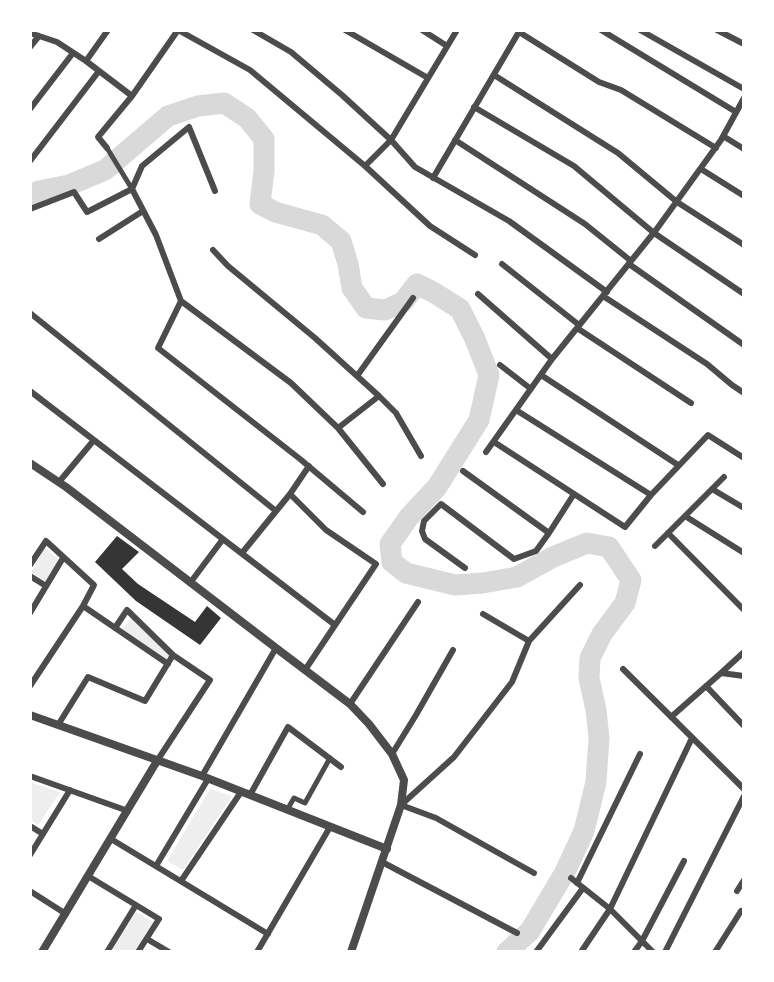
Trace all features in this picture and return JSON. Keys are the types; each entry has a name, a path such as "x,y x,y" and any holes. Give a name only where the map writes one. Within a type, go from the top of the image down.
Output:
{"street":[{"path":"86,61 108,30"},
{"path":"383,484 338,428 291,382 181,301 156,235 132,189 98,137 132,96 178,30 250,70 365,166 430,226 475,255"},
{"path":"253,30 291,52 342,95 391,140 415,167 509,221 605,294 707,364 732,386 744,393"},
{"path":"345,30 428,78"},
{"path":"422,30 447,46"},
{"path":"365,166 391,140 457,30"},
{"path":"601,30 736,112"},
{"path":"640,30 744,89"},
{"path":"717,30 744,44"},
{"path":"433,177 520,31 599,82 621,90 716,147"},
{"path":"30,33 57,42 132,96"},
{"path":"30,47 39,36"},
{"path":"30,109 73,53"},
{"path":"30,160 99,71"},
{"path":"494,75 618,153 677,202 744,245"},
{"path":"486,453 552,359 677,202 716,147 744,100"},
{"path":"474,107 574,166 654,232 744,294"},
{"path":"30,209 74,192 87,212 132,189 142,166 189,127 215,191"},
{"path":"723,136 744,149"},
{"path":"455,140 585,224 630,263 744,345"},
{"path":"701,169 744,196"},
{"path":"99,239 143,211"},
{"path":"213,250 228,267 315,338 379,396 396,413 421,456"},
{"path":"502,264 578,327 692,403"},
{"path":"478,294 552,359"},
{"path":"357,376 413,298"},
{"path":"181,301 158,348 309,466 363,512"},
{"path":"30,313 276,511"},
{"path":"500,365 531,389"},
{"path":"541,375 678,465"},
{"path":"30,391 335,625"},
{"path":"338,428 379,396"},
{"path":"516,410 651,495"},
{"path":"494,442 625,527 678,465 708,435 744,458"},
{"path":"59,482 94,440"},
{"path":"30,463 59,482 350,704 392,754 404,780 401,805 351,952"},
{"path":"242,553 290,494 309,466"},
{"path":"463,471 549,533"},
{"path":"655,546 724,477"},
{"path":"712,489 744,508"},
{"path":"290,494 326,530 376,564 305,670"},
{"path":"465,568 425,539 422,531 424,520 441,504 514,559 536,551 574,494"},
{"path":"685,516 744,553"},
{"path":"668,533 744,610"},
{"path":"190,583 223,539"},
{"path":"30,565 46,541 94,585 83,606 30,686"},
{"path":"30,613 63,558"},
{"path":"30,576 46,586"},
{"path":"401,805 454,757 512,682 529,641 580,585"},
{"path":"350,704 418,602"},
{"path":"83,606 168,664"},
{"path":"42,952 157,761 210,680 173,655 127,610 115,628"},
{"path":"483,614 529,641"},
{"path":"156,866 276,648"},
{"path":"392,754 453,650"},
{"path":"671,717 744,652"},
{"path":"58,725 88,677 146,701 173,655"},
{"path":"623,669 744,789"},
{"path":"721,673 744,676"},
{"path":"706,686 744,726"},
{"path":"30,714 205,778 387,849"},
{"path":"181,881 245,794 288,727 341,767"},
{"path":"581,952 610,909 692,738"},
{"path":"536,952 580,886 640,754"},
{"path":"287,810 294,798 305,803 330,758"},
{"path":"30,776 128,811"},
{"path":"30,855 70,790"},
{"path":"665,952 744,796"},
{"path":"401,805 436,818 534,873"},
{"path":"30,826 43,834"},
{"path":"257,952 330,827"},
{"path":"111,839 268,934"},
{"path":"634,952 684,861"},
{"path":"382,862 517,933"},
{"path":"88,876 159,920 138,952"},
{"path":"571,878 610,909 653,952"},
{"path":"737,891 744,880"},
{"path":"30,891 66,914"},
{"path":"107,952 136,905"},
{"path":"716,952 741,911"},
{"path":"147,939 169,952"}],"shaded area":[{"path":"45,548 59,560 46,582 31,572"},
{"path":"132,617 169,655 166,660 122,629"},
{"path":"30,782 60,792 38,825 30,819"},
{"path":"210,789 232,796 183,870 167,861"},
{"path":"136,912 153,922 134,952 111,952"}],"building":[{"path":"117,536 139,552 122,569 138,584 195,622 207,606 221,618 200,645 136,601 95,562"}],"waterway":[{"path":"30,196 39,191 69,185 105,170 168,116 198,106 224,103 247,118 264,139 264,171 260,204 275,212 322,225 341,241 352,288 366,308 385,310 403,302 417,284 460,309 489,375 479,420 437,487 409,517 390,544 392,562 406,573 455,585 483,583 517,577 553,557 587,543 609,547 631,580 625,603 602,634 590,658 589,678 599,738 596,782 584,831 565,872 530,931 507,952"}]}
